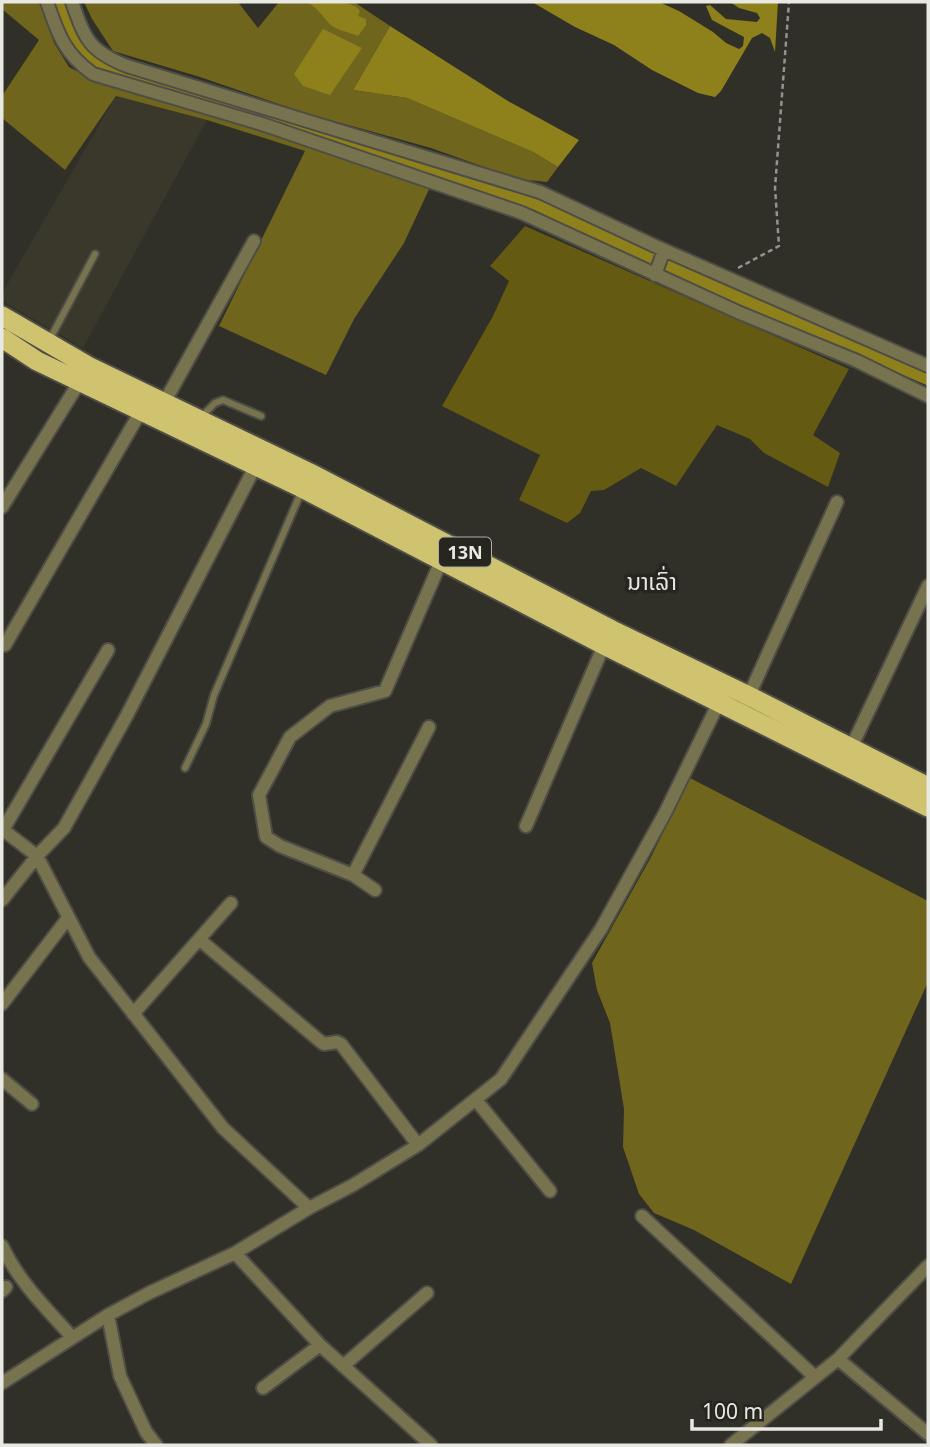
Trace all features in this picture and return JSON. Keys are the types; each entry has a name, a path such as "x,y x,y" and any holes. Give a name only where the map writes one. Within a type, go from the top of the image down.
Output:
{"highway":[{"name":"13N","path":"2,316 47,344 200,419 302,488 604,645 852,748 928,787"},
{"name":"13N","path":"2,338 37,361 141,411 259,459 310,473 612,630 723,694"},
{"name":"13N","path":"746,704 928,807"}],"street":[{"path":"47,2 60,40 75,61 93,74 262,124 522,213 655,275 857,361 928,396"},
{"path":"72,2 92,47 117,62 540,192 664,250 928,366"},
{"path":"164,403 254,242"},
{"path":"655,275 664,250"},
{"path":"2,507 80,381"},
{"path":"5,645 141,411"},
{"path":"3,897 64,828 114,739 259,459"},
{"path":"746,704 837,502"},
{"path":"375,890 353,875 280,846 266,837 259,795 290,737 330,706 385,691 442,559"},
{"path":"852,748 928,586"},
{"path":"526,826 604,645"},
{"path":"108,650 3,830 37,856 89,957 223,1128 309,1208"},
{"path":"2,1383 108,1315 235,1253 353,1185 418,1145 501,1079 601,929 666,813 723,694"},
{"path":"353,875 429,727"},
{"path":"134,1014 232,903"},
{"path":"2,1004 68,918"},
{"path":"200,940 321,1042 341,1044 418,1145"},
{"path":"2,1079 32,1104"},
{"path":"477,1100 550,1191"},
{"path":"642,1216 815,1377"},
{"path":"2,1246 9,1263 29,1290 72,1337"},
{"path":"235,1253 320,1345 431,1445"},
{"path":"731,1445 838,1359 928,1266"},
{"path":"343,1366 427,1293"},
{"path":"108,1315 120,1376 146,1432 156,1445"},
{"path":"262,1388 320,1345"},
{"path":"838,1359 928,1434"}],"lane":[{"path":"47,344 95,254"},
{"path":"200,419 215,403 223,400 261,416"},
{"path":"185,768 206,724 214,695 302,488"}],"path":[{"path":"723,276 779,246 775,188 789,2"}],"shaded area":[{"path":"2,2 41,2 54,43 69,67 97,82 330,148 431,185 404,243 354,319 326,375 219,326 305,151 207,120 116,96 65,170 2,118 2,96 39,40 2,9"},
{"path":"84,2 238,2 258,28 279,2 354,2 390,26 353,90 407,98 533,152 558,167 547,182 518,179 431,148 305,113 113,51"},
{"path":"307,2 337,2 357,7 360,11 358,16 366,19 366,25 358,36 333,27"},
{"path":"532,2 659,2 679,11 739,49 743,46 744,37 712,20 706,6 710,5 726,19 757,22 760,18 757,13 739,8 730,2 778,2 775,52 770,38 762,33 752,38 715,97 698,93 652,70 614,45 575,27"},
{"path":"390,26 508,101 579,140 558,167 533,152 407,98 353,90"},
{"path":"323,29 362,48 330,95 303,86 294,74"},
{"path":"116,96 207,120 83,348 2,301 2,293"},
{"path":"525,226 849,369 813,435 840,453 828,487 764,453 750,439 717,425 676,486 641,468 604,490 591,491 580,513 567,523 519,500 540,455 442,406 493,316 509,281 490,266"},
{"path":"690,778 928,901 928,982 791,1284 694,1230 654,1213 639,1194 623,1147 624,1109 610,1023 597,990 592,963 651,857"}],"waterway":[{"path":"61,2 77,45 93,63 152,84 536,203 645,256 928,378"}],"district":[{"name":"ນາເລົ່າ","path":"652,581"}]}
